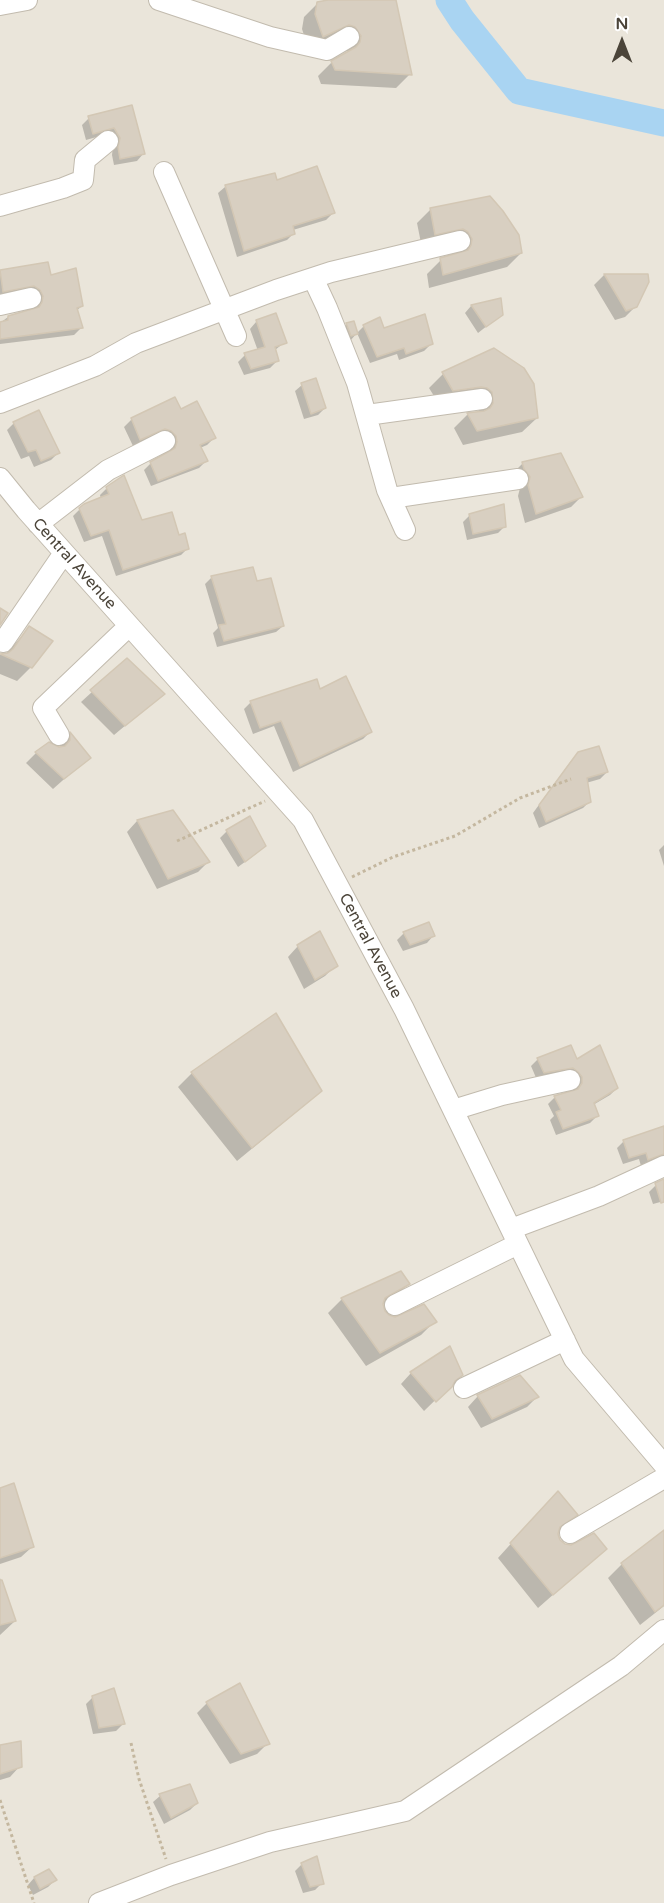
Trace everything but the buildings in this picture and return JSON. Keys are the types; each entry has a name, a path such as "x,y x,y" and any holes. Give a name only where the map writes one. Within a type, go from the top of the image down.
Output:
{"street":[{"path":"0,5 27,0"},
{"path":"159,0 270,37 327,50 349,37"},
{"path":"0,206 83,180 85,160 108,141"},
{"path":"164,172 236,336"},
{"path":"0,403 95,366 136,343 224,309 313,278 460,241"},
{"path":"313,278 357,382 391,498 405,530"},
{"path":"0,304 31,298"},
{"path":"367,415 482,399"},
{"path":"38,524 108,470 165,441"},
{"name":"Central Avenue","path":"0,478 38,524 303,820 404,1009 574,1359 664,1465"},
{"path":"391,498 518,479"},
{"path":"3,642 64,553"},
{"path":"59,735 43,708 129,626"},
{"path":"453,1110 502,1095 570,1080"},
{"path":"395,1305 514,1237 664,1166"},
{"path":"464,1388 565,1340"},
{"path":"570,1533 664,1478"},
{"path":"99,1903 171,1875 270,1842 405,1811 621,1666 664,1630"}],"path":[{"path":"337,884 393,857 455,836 520,798 571,779"},
{"path":"177,841 280,794"},
{"path":"131,1743 139,1779 171,1875"},
{"path":"0,1800 33,1903"}],"shaded area":[{"path":"0,0 664,0 664,1903 0,1903"}],"waterway":[{"path":"449,0 462,20 519,91 664,123"}]}
